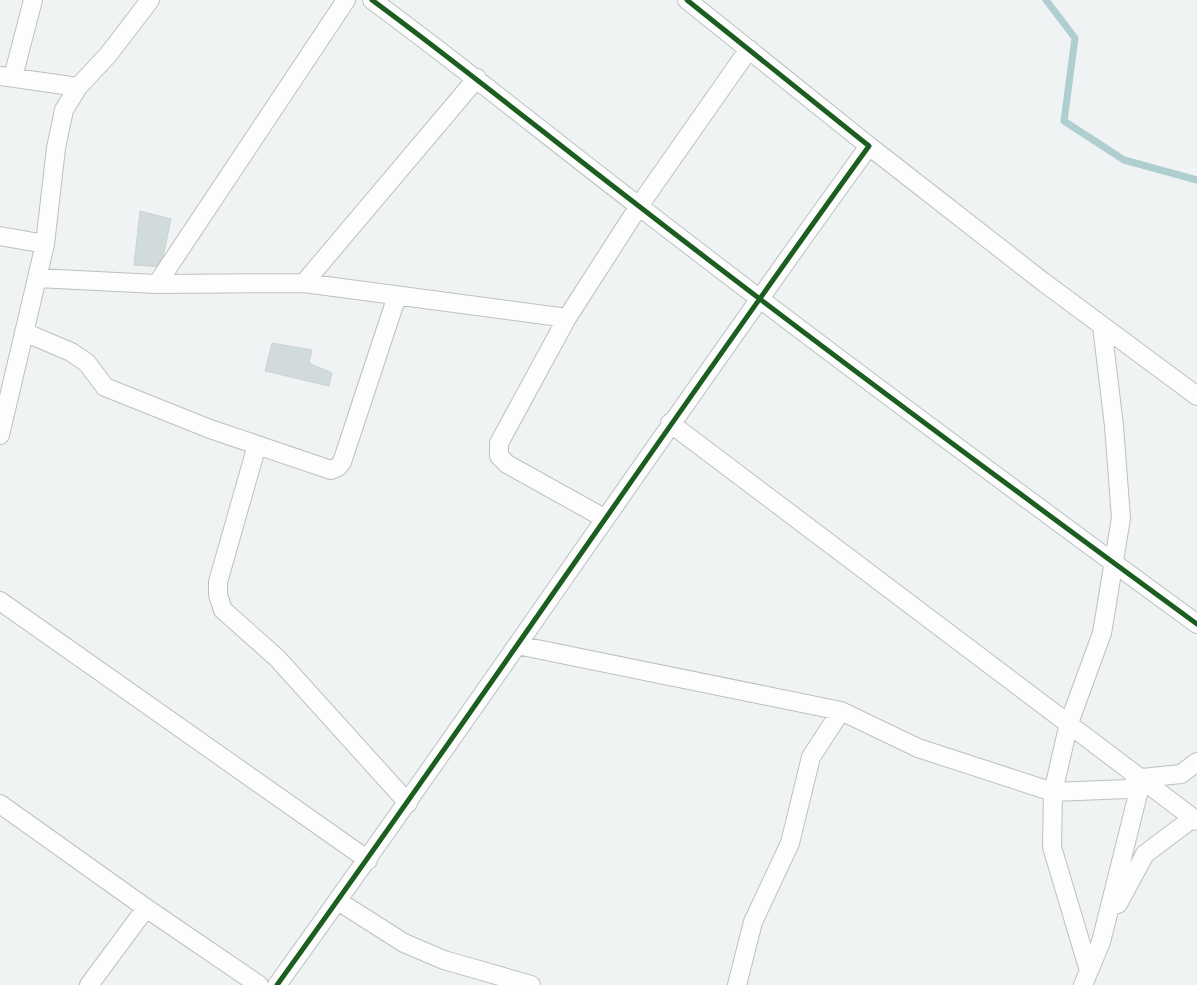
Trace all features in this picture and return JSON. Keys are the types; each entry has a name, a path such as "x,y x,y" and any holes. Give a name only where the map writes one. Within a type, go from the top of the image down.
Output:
{"street":[{"path":"33,0 6,77 78,87"},
{"path":"0,435 5,389 24,332 45,244 56,148 64,110 78,87 108,56 150,0"},
{"path":"157,284 346,0"},
{"path":"372,0 478,78 639,206 759,298 1197,624"},
{"path":"687,0 869,146 1102,326 1197,396"},
{"path":"604,518 507,464 499,456 499,443 567,318 639,206 749,49"},
{"path":"304,283 478,78"},
{"path":"277,985 408,803 670,423 869,146"},
{"path":"0,236 45,244"},
{"path":"38,278 157,284 304,283 567,318"},
{"path":"24,332 79,357 105,387 257,445 331,470 338,467 342,462 397,296"},
{"path":"1086,978 1052,847 1053,792 1069,723 1102,633 1121,518 1114,426 1102,326"},
{"path":"670,423 1195,819 1144,854 1105,926"},
{"path":"257,445 218,582 218,595 224,610 277,658 408,803"},
{"path":"0,602 368,860"},
{"path":"517,645 842,711 918,748 1053,792 1128,789 1142,778 1181,774 1197,762"},
{"path":"737,985 752,922 790,843 811,757 842,711"},
{"path":"1086,978 1105,926 1142,778"},
{"path":"2,810 259,985"},
{"path":"338,901 404,943 444,960 531,985"},
{"path":"89,985 146,908"}],"building":[{"path":"140,211 171,219 161,267 134,265"},
{"path":"272,343 312,350 309,363 332,373 329,386 265,371"}],"waterway":[{"path":"1046,0 1075,38 1064,121 1124,160 1197,180"}],"cycle path":[{"path":"372,0 778,313 1197,624"},
{"path":"277,985 869,146 687,0"}]}
